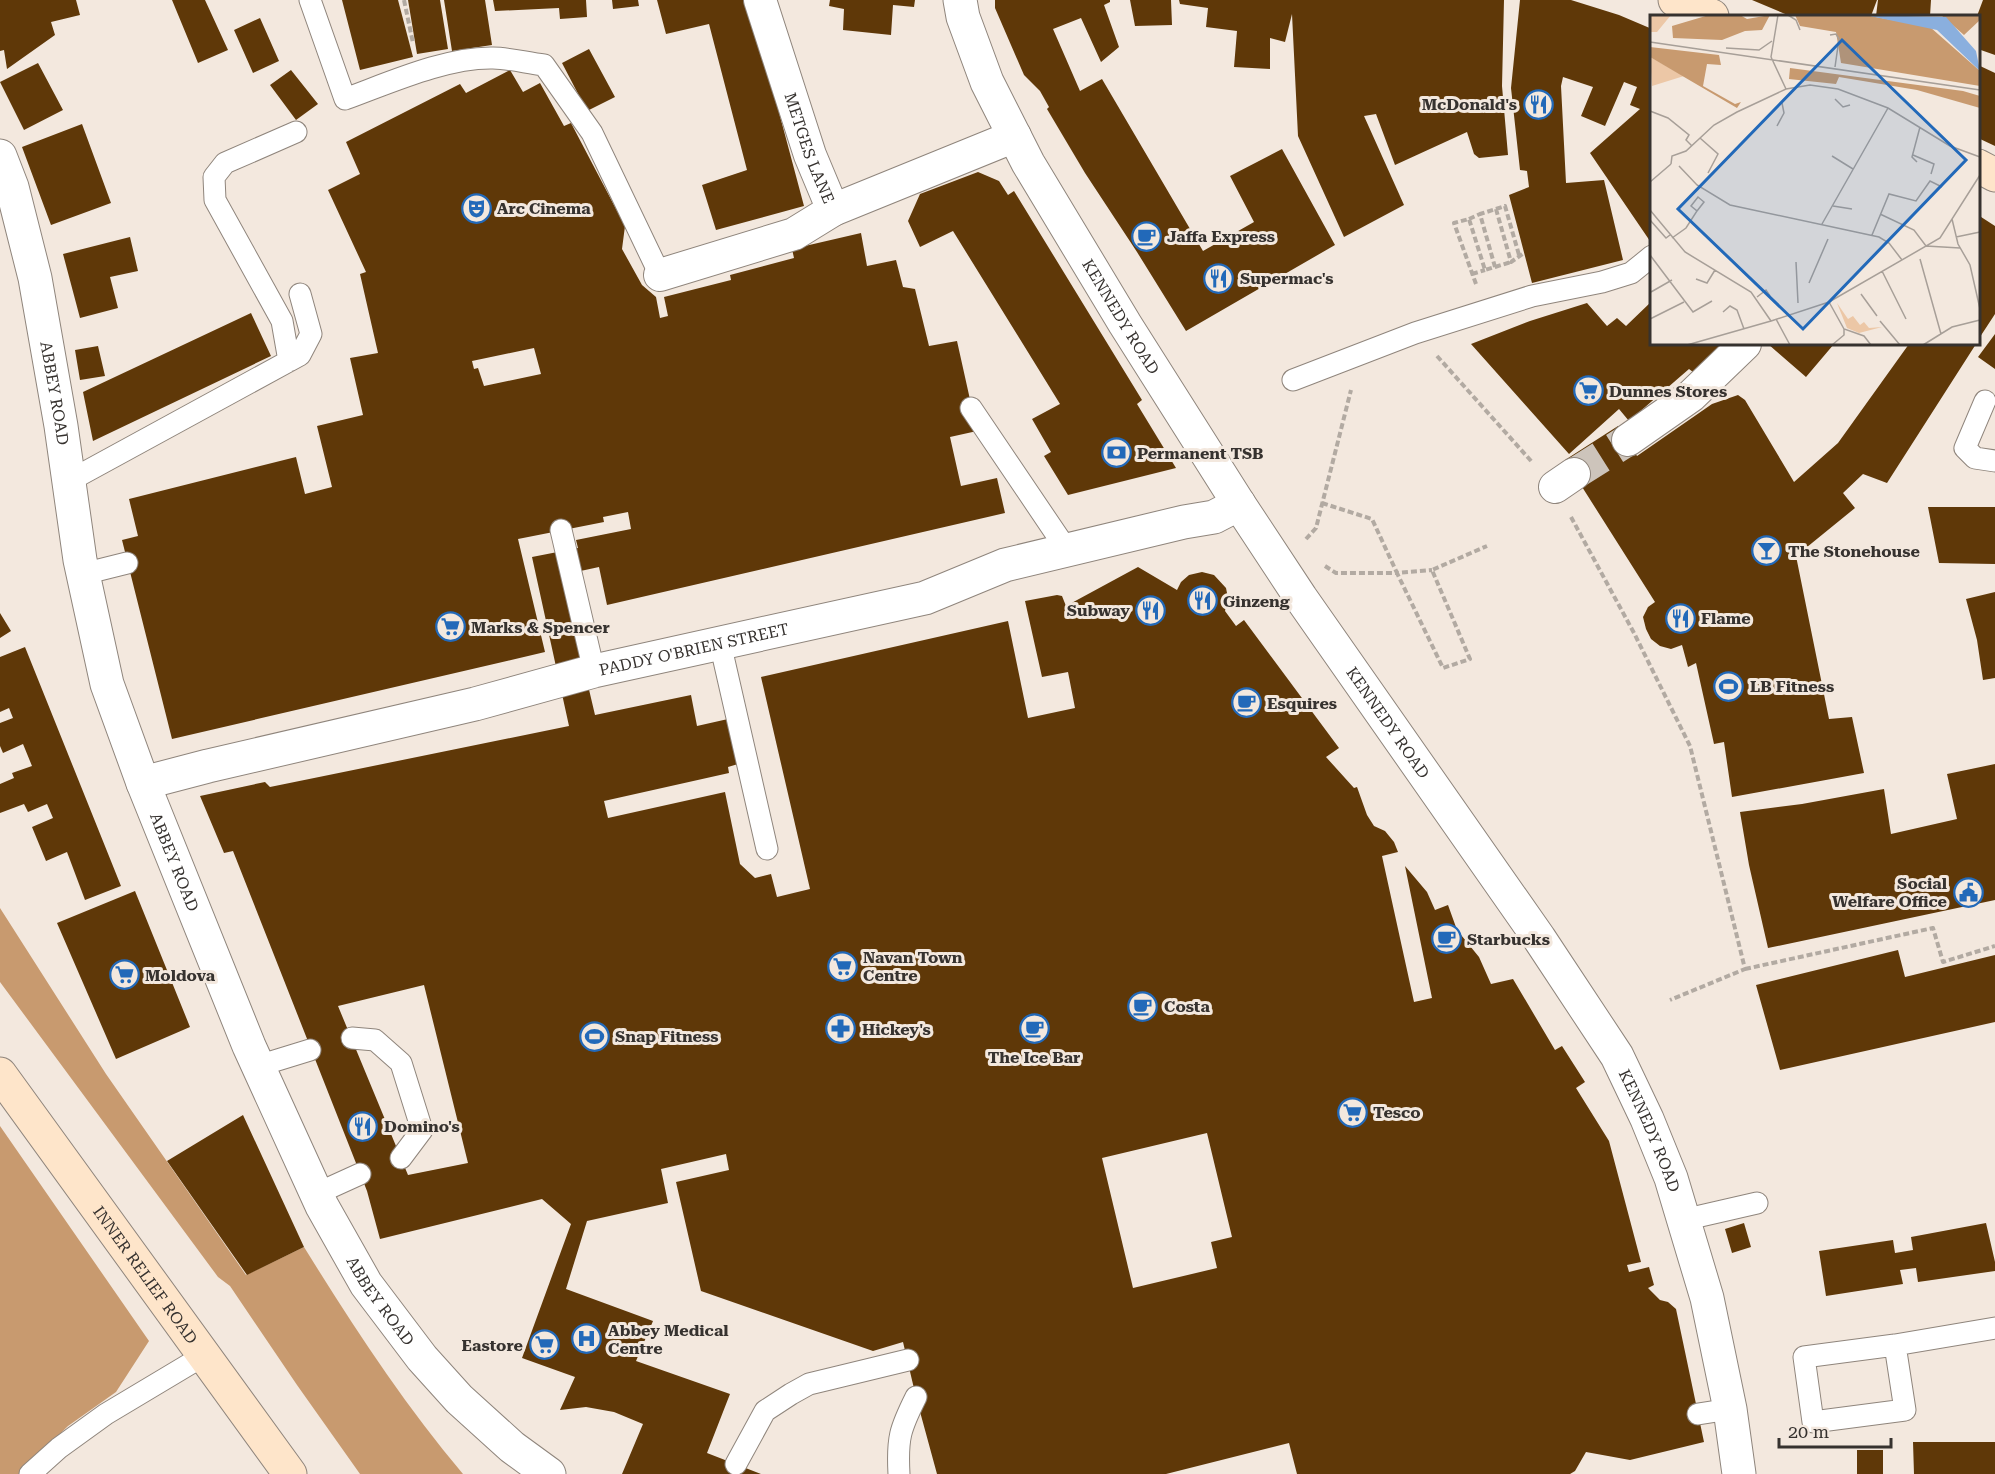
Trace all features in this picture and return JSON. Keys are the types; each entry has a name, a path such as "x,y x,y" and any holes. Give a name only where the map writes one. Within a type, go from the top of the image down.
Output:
{"main road":[{"path":"1676,0 1710,15"},
{"path":"1980,167 1995,175"},
{"name":"INNER RELIEF ROAD","path":"0,1074 290,1474"}],"street":[{"name":"METGES LANE","path":"760,0 810,155 832,210 1015,136"},
{"name":"KENNEDY ROAD","path":"960,0 963,17 987,82 1028,163 1125,324 1239,504 1289,557 1323,629 1539,938 1617,1056 1647,1119 1671,1178 1707,1298 1714,1411 1739,1474"},
{"name":"ABBEY ROAD","path":"0,156 12,187 35,278 83,574 107,684 143,783 258,1066 316,1194 366,1284 422,1358 468,1407 512,1447 549,1474"},
{"path":"660,275 794,234 832,210"},
{"path":"1628,440 1691,396 1744,345"},
{"name":"PADDY O'BRIEN STREET","path":"143,783 475,705 594,671 925,597 1005,565 1184,522 1214,517 1239,504"}],"lane":[{"path":"310,0 345,99 419,72 452,63 492,58 544,65 592,133 660,275"},
{"path":"289,361 282,321 215,200 214,177 225,163 296,132"},
{"path":"1293,380 1415,333 1484,311 1532,296 1631,273 1650,258"},
{"path":"69,482 300,355 311,334 300,294"},
{"path":"1985,401 1965,447 1974,458 1995,461"},
{"path":"971,408 1067,550"},
{"path":"561,530 594,671"},
{"path":"83,574 127,563"},
{"path":"720,643 767,849"},
{"path":"352,1038 375,1040 401,1063 422,1130 401,1158"},
{"path":"258,1066 310,1050"},
{"path":"316,1194 360,1174"},
{"path":"1683,1220 1757,1203"},
{"path":"1895,1345 1905,1410 1813,1422 1804,1357 1995,1328"},
{"path":"30,1474 59,1448 106,1414 203,1356"},
{"path":"735,1464 765,1411 791,1394 809,1384 908,1360"},
{"path":"899,1474 898,1449 901,1426 916,1397"}],"path":[{"path":"404,0 419,72"},
{"path":"1472,274 1511,262 1522,254 1505,206 1454,223 1484,311"},
{"path":"1496,209 1511,262"},
{"path":"1480,214 1495,267"},
{"path":"1469,219 1485,270"},
{"path":"1415,333 1564,481 1634,633 1690,746 1745,969"},
{"path":"1361,354 1316,528 1289,557 1336,573 1397,573 1432,570 1487,546"},
{"path":"1322,503 1372,519 1443,668 1470,659 1432,570"},
{"path":"1670,1000 1745,969 1933,928 1943,962 1995,946"}],"shaded area":[{"path":"0,908 106,1074 246,1275 304,1247 379,1364 463,1474 360,1474 230,1286 218,1277 0,982"},
{"path":"0,1126 149,1341 116,1392 68,1426 19,1474 0,1474"}],"building":[{"path":"0,0 76,0 80,15 51,22 55,35 7,69 4,50 0,51"},
{"path":"172,0 205,0 228,50 198,63"},
{"path":"342,0 398,0 413,57 360,70"},
{"path":"408,0 440,0 448,49 417,54"},
{"path":"444,0 485,0 492,45 452,51"},
{"path":"493,0 586,0 587,17 560,19 559,8 495,11"},
{"path":"612,0 638,0 639,6 613,9"},
{"path":"657,0 749,0 804,206 716,230 702,185 747,170 709,24 666,34"},
{"path":"830,0 915,0 914,7 893,5 891,35 843,30 844,9 829,6"},
{"path":"995,0 1110,0 1104,5 1119,47 1101,62 1081,18 1053,29 1080,91 1102,79 1203,251 1254,222 1230,176 1282,149 1335,245 1186,331 1085,173 1047,109 1049,107 1040,91 1024,75 995,8"},
{"path":"1130,0 1171,0 1172,25 1135,26"},
{"path":"1179,0 1504,0 1502,86 1508,155 1479,158 1474,154 1467,132 1395,165 1376,114 1364,116 1404,205 1344,237 1298,136 1292,14 1285,42 1270,38 1270,69 1234,67 1237,31 1206,27 1208,8 1180,4"},
{"path":"1520,0 1571,0 1619,15 1650,28 1650,241 1590,153 1640,109 1630,105 1637,87 1624,82 1605,126 1581,116 1593,87 1563,77 1561,86 1566,183 1604,180 1623,260 1532,283 1509,195 1529,187 1527,171 1520,170 1511,88"},
{"path":"1752,0 1877,0 1871,15 1788,15"},
{"path":"1878,0 1931,0 1930,15 1876,15"},
{"path":"1983,0 1995,0 1995,55 1980,50 1980,15 1977,15"},
{"path":"260,18 279,61 253,73 234,30"},
{"path":"589,49 615,97 587,111 562,63"},
{"path":"38,63 63,110 24,130 0,82"},
{"path":"1980,66 1995,73 1995,146 1980,139"},
{"path":"291,70 318,104 296,120 270,85"},
{"path":"510,70 523,92 540,83 564,126 571,123 625,226 622,249 642,285 656,297 660,318 668,316 664,297 731,280 730,275 794,258 792,249 861,233 867,266 896,260 903,287 915,289 929,346 957,341 977,431 950,437 961,486 997,478 1005,513 607,605 599,567 562,575 595,715 691,695 697,726 728,719 738,764 728,767 729,773 604,801 608,818 725,792 740,864 755,878 771,874 777,897 810,889 761,677 1008,621 1028,718 1075,708 1068,672 1042,677 1025,601 1057,595 1062,596 1066,606 1138,567 1177,590 1181,582 1189,575 1202,572 1214,575 1226,588 1228,598 1225,611 1236,626 1244,620 1339,748 1326,757 1354,788 1357,787 1367,815 1374,826 1385,831 1394,842 1398,852 1382,856 1414,1002 1432,998 1405,866 1427,892 1435,910 1448,905 1457,930 1479,957 1491,984 1513,979 1555,1050 1562,1046 1585,1082 1576,1088 1609,1141 1641,1262 1627,1265 1629,1272 1649,1267 1654,1285 1648,1288 1660,1300 1668,1302 1676,1309 1704,1442 1630,1460 1586,1452 1575,1471 1570,1474 1297,1474 1289,1443 1166,1474 937,1474 903,1342 873,1351 701,1291 676,1182 729,1170 726,1154 661,1169 668,1203 587,1221 566,1289 653,1321 636,1361 730,1394 707,1453 761,1474 622,1474 643,1424 614,1412 586,1407 560,1410 575,1377 522,1358 571,1224 542,1199 380,1239 367,1191 233,851 224,853 200,796 265,782 270,787 569,726 532,557 578,548 576,540 631,529 628,512 603,517 604,522 518,539 545,652 172,739 122,540 138,536 129,499 296,457 305,494 332,487 317,426 363,415 350,358 378,353 360,274 366,272 328,190 360,174 346,142 460,84 466,93","holes":["534,348 541,374 484,386 478,368 474,369 472,361","424,985 468,1163 408,1175 338,1006","1207,1133 1232,1237 1211,1242 1217,1268 1133,1288 1102,1158"]},
{"path":"82,124 111,203 51,225 22,147"},
{"path":"978,172 999,181 1008,195 1014,191 1142,400 1137,404 1176,468 1068,495 1044,456 1051,452 1032,419 1060,404 953,231 920,247 908,221 920,194"},
{"path":"1980,216 1995,226 1995,314 1980,337"},
{"path":"130,237 138,271 110,277 118,308 80,318 63,254"},
{"name":"Dunnes Stores","path":"1587,303 1607,326 1617,318 1626,326 1650,303 1650,345 1720,345 1693,372 1689,369 1629,421 1619,409 1569,454 1471,344 1530,321"},
{"path":"251,313 271,356 93,441 83,392"},
{"path":"1995,334 1995,369 1978,357"},
{"path":"1769,345 1833,345 1806,377"},
{"path":"1908,345 1975,345 1887,483 1863,474 1843,493 1855,508 1796,556 1829,719 1852,717 1864,773 1732,797 1724,742 1714,744 1696,663 1688,667 1682,645 1671,649 1660,646 1651,639 1643,617 1648,607 1655,602 1565,460 1618,426 1637,456 1712,404 1738,395 1745,400 1794,482 1838,443"},
{"path":"98,346 105,376 80,380 75,350"},
{"path":"1928,507 1995,507 1995,564 1939,563"},
{"path":"1995,592 1995,678 1983,680 1977,640 1966,599"},
{"path":"0,613 11,631 0,638"},
{"path":"25,647 121,886 85,900 67,852 46,861 32,827 53,818 47,804 28,812 24,804 0,813 0,784 14,778 12,773 32,766 23,744 3,753 0,746 0,723 13,718 9,708 0,712 0,657"},
{"path":"1995,764 1995,900 1768,948 1749,865 1740,812 1802,804 1884,789 1891,834 1957,819 1947,774"},
{"name":"Moldova","path":"135,891 190,1027 116,1059 57,923"},
{"path":"1898,950 1905,977 1995,955 1995,1022 1780,1070 1756,985"},
{"path":"243,1115 304,1247 247,1275 167,1161"},
{"path":"1744,1223 1751,1247 1732,1253 1725,1229"},
{"path":"1986,1223 1995,1271 1918,1282 1916,1268 1900,1270 1903,1284 1826,1296 1819,1251 1893,1240 1895,1253 1913,1250 1911,1237"},
{"path":"1913,1442 1995,1442 1995,1474 1914,1474"},
{"path":"1857,1450 1883,1450 1883,1474 1857,1474"}],"tunnel":[{"path":"1574,474 1628,440"}],"place":[{"name":"McDonald's","path":"1538,104"},
{"name":"Arc Cinema","path":"476,208"},
{"name":"Jaffa Express","path":"1146,236"},
{"name":"Supermac's","path":"1219,278"},
{"name":"Dunnes Stores","path":"1588,391"},
{"name":"Permanent TSB","path":"1116,453"},
{"name":"The Stonehouse","path":"1767,551"},
{"name":"Ginzeng","path":"1202,601"},
{"name":"Subway","path":"1151,610"},
{"name":"Flame","path":"1680,618"},
{"name":"Marks & Spencer","path":"450,627"},
{"name":"LB Fitness","path":"1729,686"},
{"name":"Esquires","path":"1246,703"},
{"name":"Social Welfare Office","path":"1968,892"},
{"name":"Starbucks","path":"1446,939"},
{"name":"Navan Town Centre","path":"842,966"},
{"name":"Moldova","path":"124,975"},
{"name":"Costa","path":"1143,1006"},
{"name":"Hickey's","path":"841,1029"},
{"name":"The Ice Bar","path":"1034,1029"},
{"name":"Snap Fitness","path":"594,1036"},
{"name":"Tesco","path":"1352,1112"},
{"name":"Domino's","path":"363,1126"},
{"name":"Abbey Medical Centre","path":"587,1339"},
{"name":"Eastore","path":"544,1345"}]}
